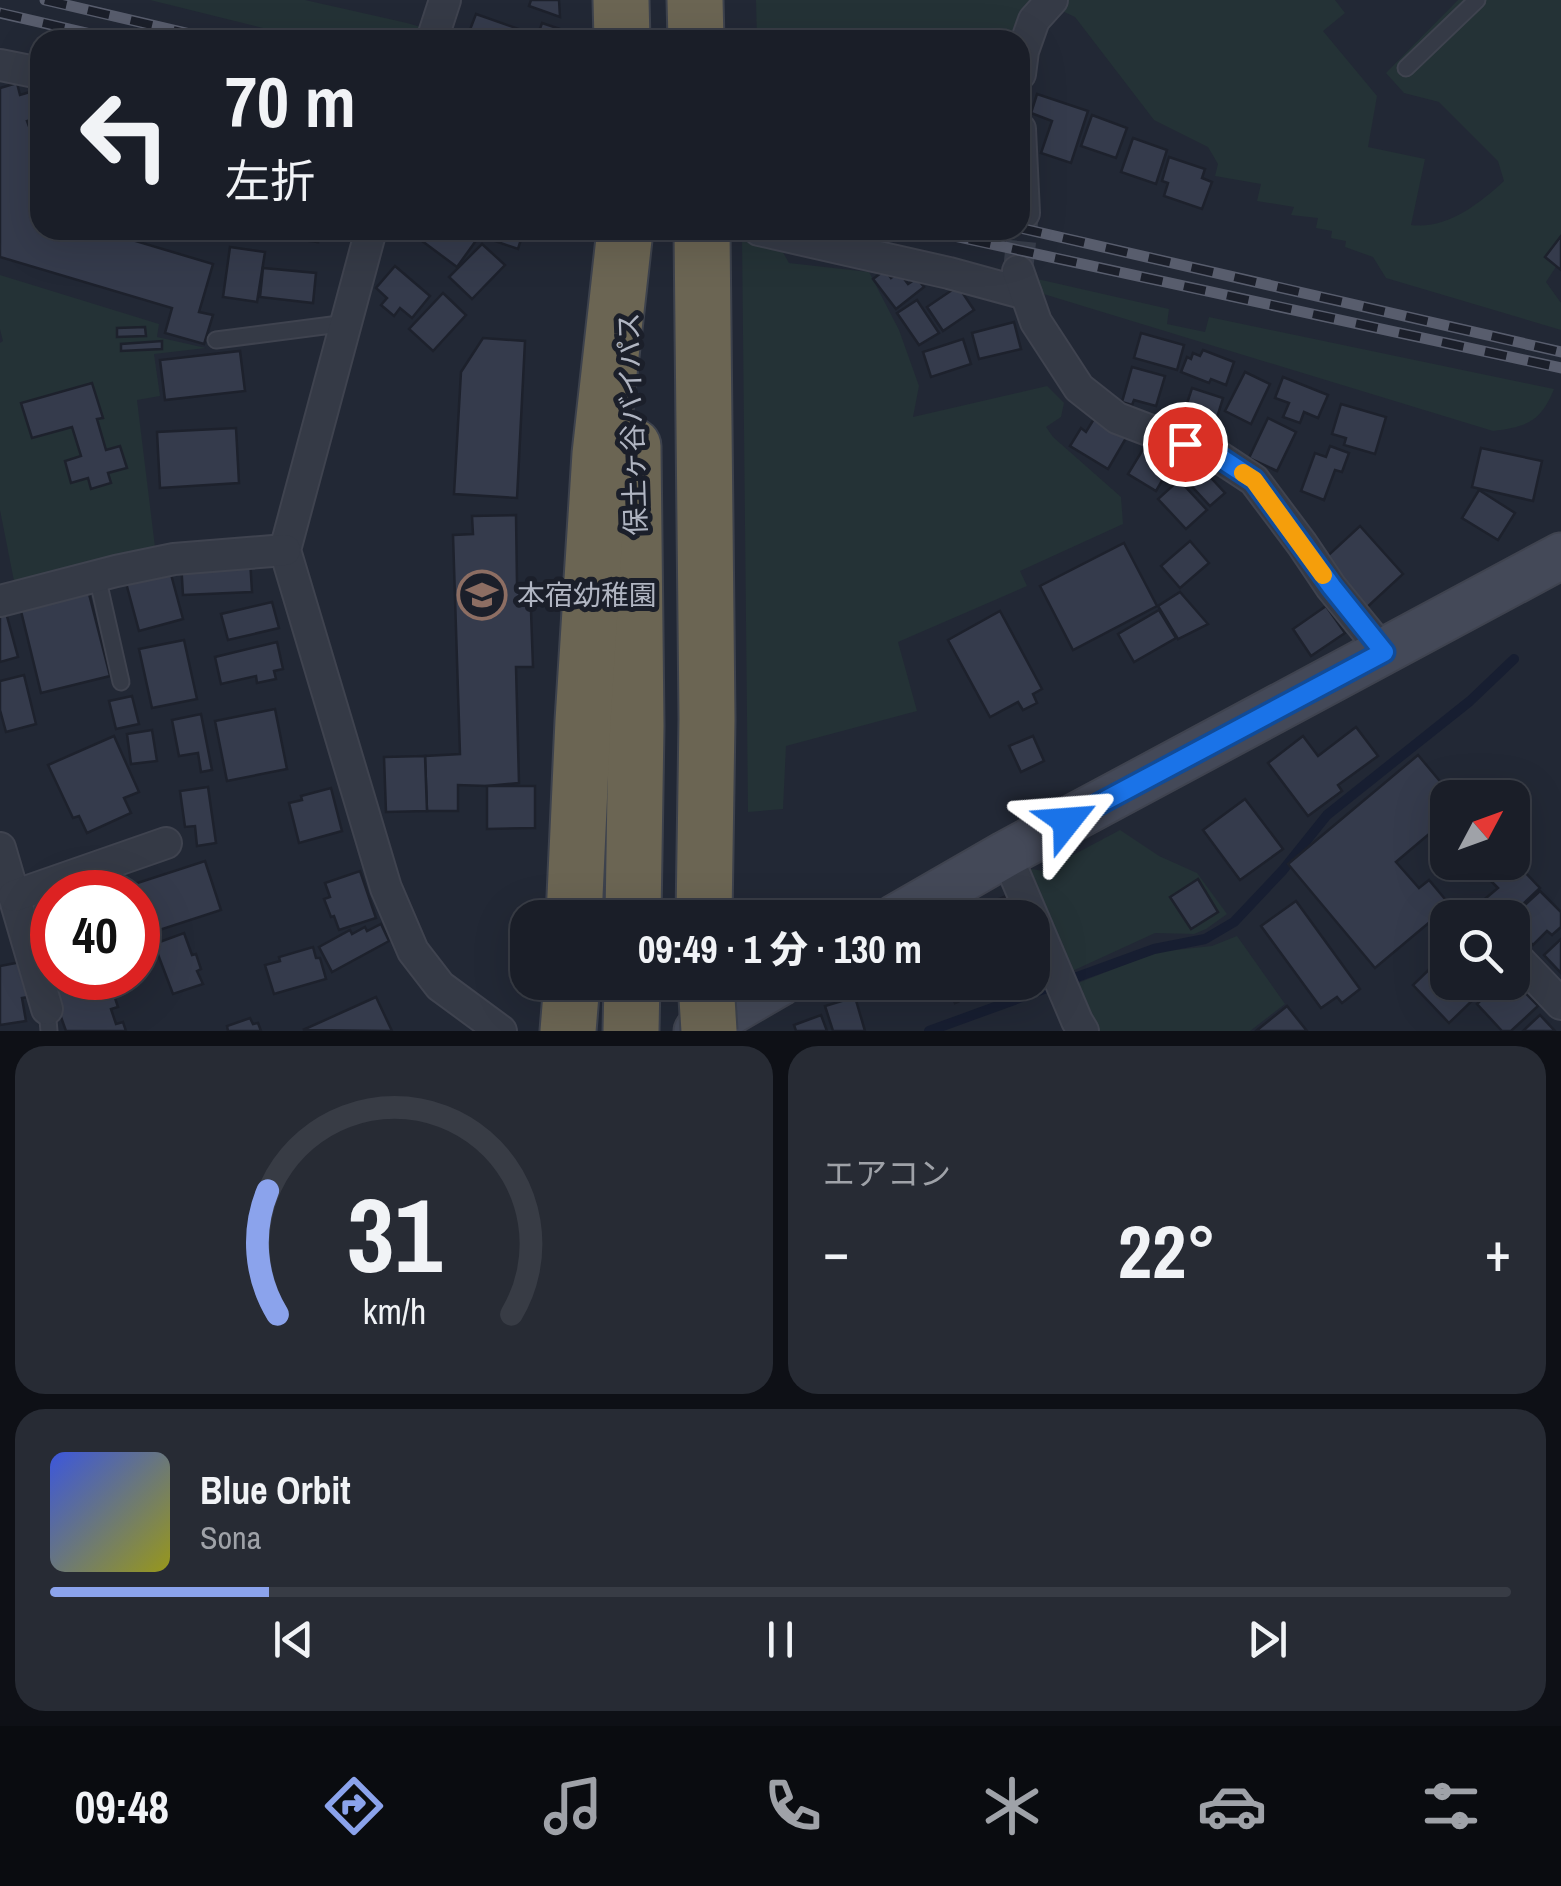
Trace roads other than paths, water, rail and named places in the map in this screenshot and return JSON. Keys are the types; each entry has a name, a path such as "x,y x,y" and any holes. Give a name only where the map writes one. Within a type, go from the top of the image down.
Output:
{"highway":[{"path":"621,0 622,30"},
{"path":"695,0 696,30"},
{"name":"保土ヶ谷バイパス","path":"625,240 635,539 609,723 631,900"},
{"path":"702,240 707,719 704,900"},
{"path":"577,900 609,723"},
{"path":"568,1031 571,1000"},
{"path":"631,1031 632,1000"},
{"path":"702,1031 704,1000"}],"street":[{"path":"1030,31 1034,20 1052,0"},
{"path":"0,65 30,71"},
{"path":"0,78 30,73"},
{"path":"368,240 285,550 386,888 413,951 440,986 500,1031"},
{"path":"803,240 949,273 1022,283 1036,322 1080,388 1117,418 1219,457 1254,480 1384,652"},
{"path":"1495,592 1561,539"},
{"path":"0,601 174,559 285,550"},
{"path":"926,900 1561,556"},
{"path":"14,896 166,843"},
{"path":"0,848 48,1020"},
{"path":"1006,854 1084,1031"},
{"path":"1530,972 1561,1004"},
{"path":"702,1031 752,1000"}],"lane":[{"path":"1406,68 1477,0"},
{"path":"216,340 346,323"},
{"path":"98,576 121,682"}],"waterway":[{"path":"929,1031 1154,949 1205,939 1234,922 1327,815 1470,701 1514,659"}],"tunnel":[{"path":"1018,271 1021,240"}],"railway":[{"path":"45,0 173,30"},
{"path":"0,13 74,30"},
{"path":"1030,230 1561,352"},
{"path":"972,240 1561,368"}],"place":[{"name":"本宿幼稚園","path":"482,595"}]}
